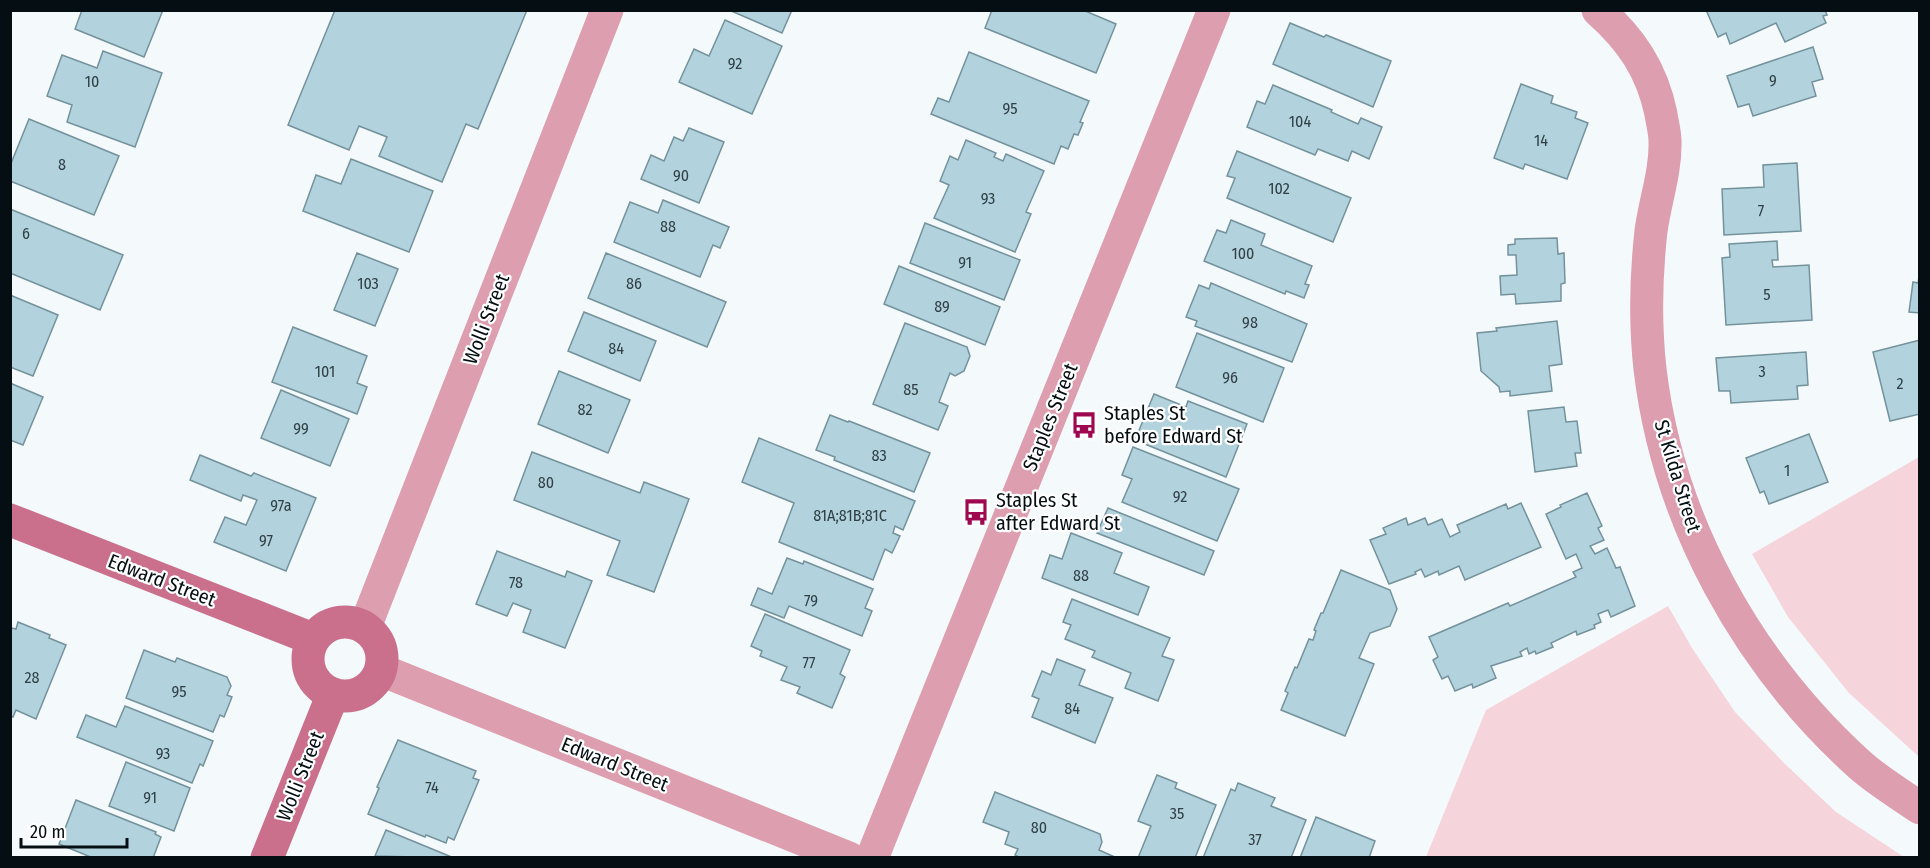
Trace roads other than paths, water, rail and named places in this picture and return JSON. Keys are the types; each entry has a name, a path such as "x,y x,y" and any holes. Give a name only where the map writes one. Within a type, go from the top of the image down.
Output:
{"street":[{"name":"Wolli Street","path":"365,627 607,10"},
{"name":"Staples Street","path":"872,858 1214,10"},
{"name":"St Kilda Street","path":"1598,10 1633,46 1646,67 1656,93 1664,132 1663,168 1651,230 1648,261 1647,312 1650,368 1662,441 1686,517 1717,581 1757,651 1809,714 1861,767 1920,808"},
{"name":"Edward Street","path":"10,520 313,639"},
{"path":"342,621 354,622 365,627 374,635 383,657 376,681 357,695 333,694 315,681 310,672 307,660 308,649 313,639 331,624 342,621"},
{"name":"Edward Street","path":"381,670 849,858"},
{"name":"Wolli Street","path":"267,858 333,694"}],"place":[{"name":"Staples St before Edward St","path":"1084,425"},
{"name":"Staples St after Edward St","path":"976,512"}]}
